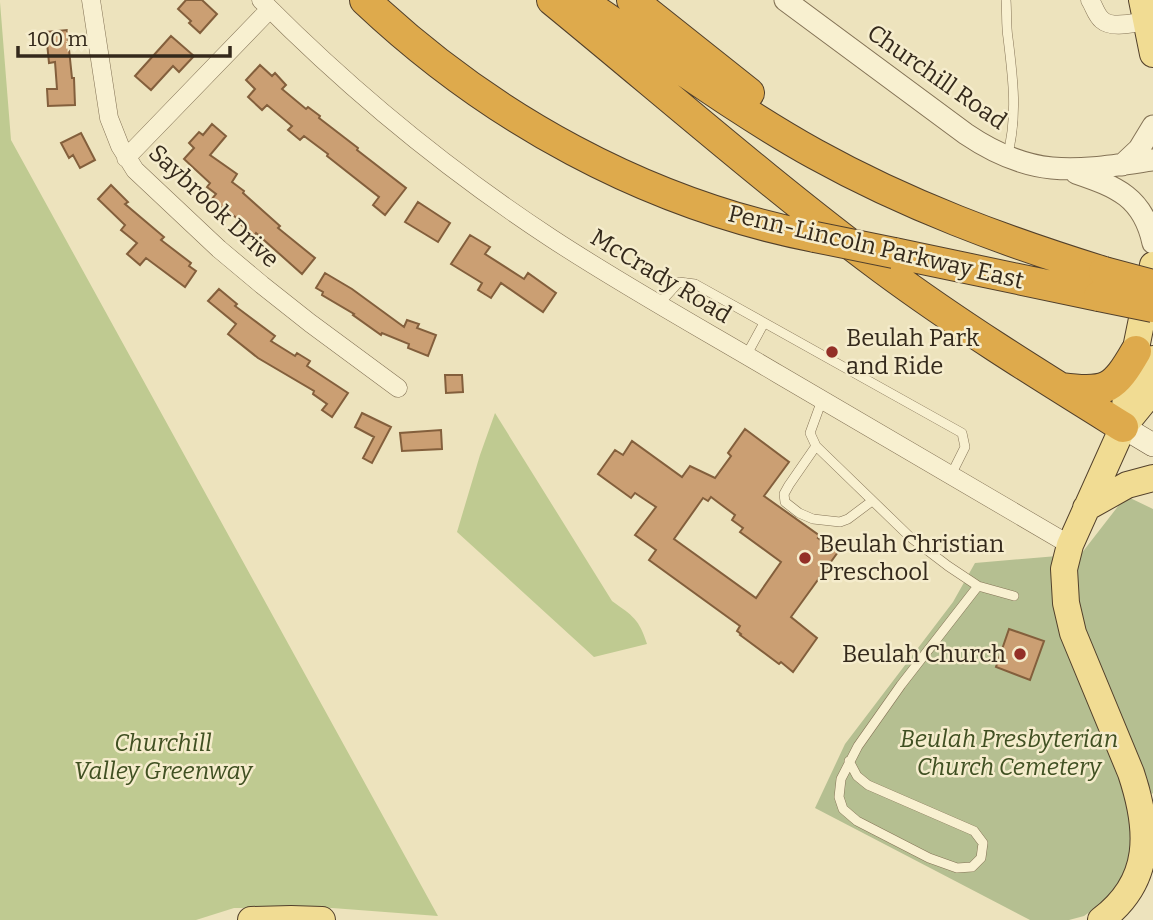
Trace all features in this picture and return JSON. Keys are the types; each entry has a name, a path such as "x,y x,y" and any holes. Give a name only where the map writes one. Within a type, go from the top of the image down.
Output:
{"highway":[{"name":"Penn-Lincoln Parkway East","path":"365,0 419,48 517,118 573,150 688,202 762,225 894,253 1102,284 1153,285"},
{"path":"528,0 893,276 991,344 1123,427"},
{"path":"552,0 655,83 751,166"},
{"name":"Penn-Lincoln Parkway East","path":"580,0 752,116 806,149 881,188 961,223 1027,247 1153,307"},
{"path":"632,0 848,171"},
{"path":"1059,388 1092,390 1108,386 1119,377 1148,367"}],"main road":[{"path":"1144,11 1153,54"},
{"path":"1101,920 1117,908 1146,878 1141,808 1131,773 1080,653 1066,603 1063,578 1070,545 1123,427 1126,397 1148,367 1153,265"},
{"path":"1123,427 1153,445"},
{"path":"1086,509 1127,485 1153,478"},
{"path":"251,920 322,920"}],"street":[{"name":"Saybrook Drive","path":"91,0 106,105 126,158 145,180 219,249 310,323 398,388"},
{"name":"Churchill Road","path":"785,0 966,134 1007,157 1030,165 1082,170 1153,160"},
{"path":"1090,0 1102,21 1108,23 1115,24 1144,11"},
{"path":"126,158 265,4"},
{"name":"McCrady Road","path":"265,4 380,110 450,166 552,239 1070,545"},
{"path":"1122,165 1139,149 1153,125"},
{"path":"1064,169 1112,186 1127,196 1144,216 1153,243"}],"lane":[{"path":"1006,0 1014,105 1013,137 1007,157"},
{"path":"659,304 679,282 695,284 962,433 965,447 951,475"},
{"path":"746,356 764,323"},
{"path":"822,400 810,433 816,446 910,537 948,566 978,586 1014,596"},
{"path":"816,446 784,494 785,502 799,513 813,519 840,522 872,501"},
{"path":"849,761 857,776 868,785 974,831 983,843 981,858 972,867 957,868 929,858 857,821 843,808 839,797 841,779 849,761 901,685 978,586"}],"green space":[{"name":"Churchill Valley Greenway","path":"0,2 11,140 438,916 332,908 234,908 196,920 0,920"},
{"path":"495,413 612,601 634,619 647,644 594,657 457,532"},
{"name":"Beulah Presbyterian Church Cemetery","path":"1126,496 1153,509 1153,793 1133,808 1134,855 1119,891 1084,916 1069,920 1030,920 815,808 845,744 953,602 975,563 1081,554"}],"building":[{"path":"186,0 202,0 217,14 200,33 178,9"},
{"path":"67,30 75,105 48,106 47,89 57,89 55,62 49,63 46,32"},
{"path":"171,36 194,56 179,72 173,66 151,90 135,76"},
{"path":"260,65 272,76 275,73 286,85 282,89 306,109 308,107 320,116 319,118 358,148 357,150 406,188 385,215 373,205 379,197 304,136 300,140 288,130 292,126 267,105 262,110 248,97 255,89 246,80"},
{"path":"212,124 226,136 210,155 237,174 232,182 280,226 278,228 315,258 302,274 256,233 254,236 239,223 241,221 211,200 216,194 207,187 210,183 184,159 194,148 189,143 199,132 203,135"},
{"path":"81,133 95,160 80,168 73,155 69,158 61,143"},
{"path":"111,185 128,202 125,204 164,237 161,240 191,263 189,266 196,271 185,287 146,258 140,265 127,254 137,243 121,230 125,225 98,199"},
{"path":"418,202 450,223 438,242 405,222"},
{"path":"470,235 490,247 485,254 524,279 528,273 556,293 543,312 501,283 491,298 478,290 482,283 451,264"},
{"path":"325,273 404,327 407,320 419,324 417,328 436,335 428,356 408,348 409,344 382,333 381,335 354,314 322,295 323,292 316,288"},
{"path":"219,289 237,304 235,306 275,336 271,341 295,356 297,353 310,361 307,366 348,393 332,417 322,410 327,404 313,394 314,391 258,358 228,334 236,324 208,301"},
{"path":"445,375 462,375 463,392 446,393"},
{"path":"362,413 391,427 372,463 363,458 374,437 355,427"},
{"name":"Beulah Church","path":"745,429 789,462 764,496 838,552 791,617 817,638 793,672 740,635 737,631 740,626 649,560 656,550 635,535 656,507 635,493 631,498 598,474 615,450 623,455 632,441 682,477 690,466 715,478 731,456 728,453","holes":["711,497 735,515 732,520 743,528 740,532 781,562 756,598 674,539 703,498 708,501"]},
{"path":"441,430 442,449 402,451 400,433"},
{"name":"Beulah Church","path":"1009,629 1044,641 1030,680 996,667"}],"place":[{"name":"Beulah Park and Ride","path":"832,352"},
{"name":"Beulah Christian Preschool","path":"805,558"},
{"name":"Beulah Church","path":"1020,654"}]}
